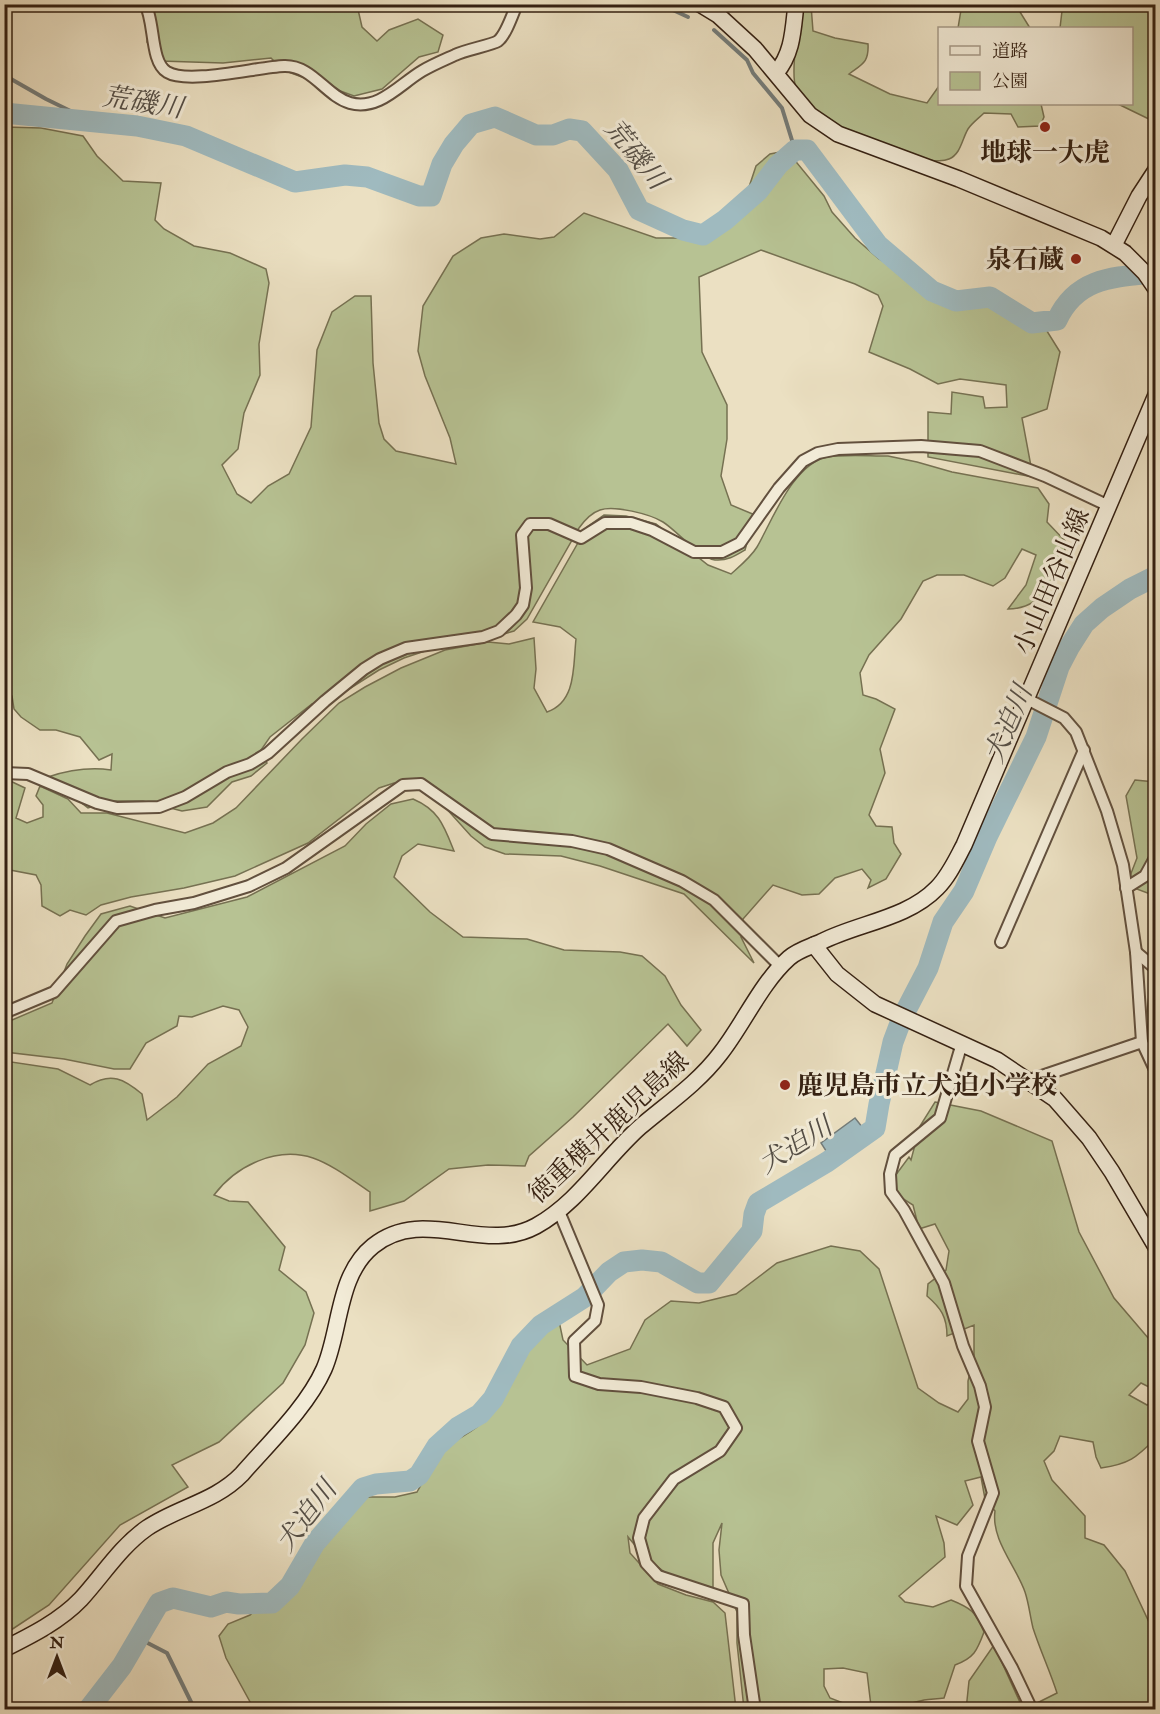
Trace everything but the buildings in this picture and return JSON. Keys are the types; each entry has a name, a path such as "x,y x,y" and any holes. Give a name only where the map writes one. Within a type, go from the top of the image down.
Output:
{"main road":[{"path":"700,4 718,15 755,49 802,107 844,137 888,151 1101,238 1114,245 1136,263 1154,286"},
{"path":"776,73 783,65 791,45 796,4"},
{"path":"1114,245 1155,170"},
{"name":"小山田谷山線","path":"814,945 902,911 919,902 938,887 947,876 964,845 1155,395"},
{"path":"814,945 837,974 875,1004 997,1060 1030,1080 1055,1099 1089,1138 1112,1172 1155,1247"},
{"name":"徳重横井鹿児島線","path":"4,1649 62,1616 81,1599 117,1555 148,1527 217,1495 231,1486 242,1474 310,1393 324,1370 350,1279 362,1256 386,1238 408,1229 439,1229 488,1236 513,1235 534,1227 558,1209 640,1127 693,1083 719,1056 781,967 799,951 814,945"}],"street":[{"path":"145,4 158,58 164,71 173,76 191,78 287,66 306,72 340,99 362,105 385,98 423,70 456,54 473,47 497,42 517,4"},
{"path":"4,773 28,774 97,803 117,808 159,807 185,797 227,772 250,764 268,753 325,701 380,659 406,648 483,637 500,631 516,615 522,605 526,588 522,536 530,524 549,524 581,538 605,524 631,524 651,530 694,552 722,552 740,543 779,488 803,461 818,453 838,449 921,446 980,452 1045,476 1109,506"},
{"path":"1027,699 1064,718 1076,732 1107,811 1123,865 1136,952 1142,1042 1155,1072"},
{"path":"1001,942 1084,750"},
{"path":"4,1013 54,992 116,921 155,910 194,903 249,885 286,868 403,785 411,783 421,784 492,834 572,841 608,849 682,881 714,900 781,967"},
{"path":"1126,888 1145,876 1155,856"},
{"path":"1136,952 1155,969"},
{"path":"1030,1080 1142,1042"},
{"path":"962,1043 940,1118 895,1155 890,1174 891,1192 904,1210 944,1283 963,1346 980,1386 985,1407 978,1441 993,1493 968,1556 966,1586 1012,1668 1032,1710"},
{"path":"558,1209 598,1305 595,1321 574,1341 575,1376 598,1384 640,1387 697,1398 724,1407 736,1428 720,1451 674,1479 644,1518 639,1538 646,1563 658,1576 743,1604 744,1635 754,1710"}],"green space":[{"path":"151,4 357,5 362,27 377,41 389,30 418,19 443,35 438,52 419,57 382,89 354,96 283,70 271,58 223,63 160,61 147,42"},
{"path":"962,4 1020,5 1020,12 1029,27 958,27"},
{"path":"800,5 811,5 813,31 868,44 866,59 849,74 890,94 927,103 938,87 938,105 1041,105 1044,117 1040,126 1018,127 1011,114 984,113 968,129 961,146 953,157 938,161 923,158 863,138 820,115 796,87 794,60"},
{"path":"1050,5 1155,5 1155,122 1120,105 1133,105 1133,27 1060,27 1062,11"},
{"path":"5,127 41,128 83,136 97,156 123,181 161,183 155,220 164,229 194,246 230,253 266,269 269,283 259,344 260,375 244,413 238,449 222,465 237,494 251,503 268,486 289,474 311,427 317,350 332,312 355,296 371,296 373,363 379,423 384,439 396,451 456,464 450,438 425,376 418,351 423,306 453,256 481,238 504,234 540,239 554,237 584,213 656,238 684,238 733,211 745,199 756,166 770,154 780,152 793,158 824,196 832,212 855,238 879,259 921,282 962,298 1012,308 1042,323 1060,352 1047,409 1022,418 1033,477 928,457 928,412 951,414 952,392 983,397 985,408 1007,407 1006,385 960,379 938,384 910,369 869,352 883,306 878,295 855,284 761,250 699,277 702,352 727,405 727,439 721,476 731,505 755,515 745,550 727,559 715,560 702,554 657,519 623,509 600,510 585,520 579,528 527,619 514,631 440,646 404,658 379,670 346,691 312,704 270,737 261,750 267,763 251,776 232,782 207,807 182,811 143,801 110,801 88,808 48,777 80,770 111,770 112,754 99,760 80,737 56,730 40,730 21,717 14,709 12,696 5,693"},
{"path":"888,456 952,472 1038,488 1049,504 1047,522 1066,542 1061,566 1049,588 1041,596 1031,603 1008,609 1026,585 1036,555 1022,549 1005,578 993,586 964,575 937,575 923,581 901,619 869,655 860,673 863,695 895,709 880,749 885,773 869,815 876,826 892,827 894,843 901,854 886,879 868,888 871,880 862,869 835,878 819,894 802,895 773,885 743,919 741,937 754,963 684,894 600,866 561,856 505,854 485,847 471,836 444,806 416,787 394,783 379,788 308,843 235,876 131,897 101,905 86,915 70,910 60,916 42,906 41,885 36,875 5,867 4,778 25,788 16,818 27,823 43,817 43,805 36,796 40,786 68,799 81,813 107,813 185,833 213,823 236,808 339,703 401,668 445,650 488,642 509,644 534,638 536,669 534,688 547,712 557,707 569,691 576,639 560,627 533,622 587,527 604,515 626,516 656,524 708,565 731,574 755,551 785,495 804,470 827,457"},
{"path":"1135,780 1155,782 1155,947 1153,895 1134,888 1130,876 1137,858 1126,796"},
{"path":"413,799 429,808 440,820 454,851 418,844 402,856 394,877 430,912 463,937 527,939 564,950 620,952 642,956 665,976 681,1005 701,1030 687,1046 668,1024 573,1117 529,1156 525,1166 488,1165 449,1169 404,1201 370,1211 370,1192 335,1169 313,1158 299,1155 271,1157 245,1167 234,1175 214,1195 229,1201 248,1202 285,1247 279,1270 306,1292 314,1313 305,1345 283,1383 219,1442 172,1465 188,1487 120,1525 49,1605 5,1634 5,1061 58,1069 90,1085 111,1078 123,1081 142,1094 147,1120 177,1097 208,1064 241,1046 248,1027 239,1010 223,1006 192,1017 179,1016 177,1026 146,1043 130,1069 114,1069 64,1059 5,1052 5,1023 52,1003 67,964 101,914 130,906 165,918 247,897 345,846 366,824 391,804"},
{"path":"1155,947 1155,1085 1149,1058 1146,1020"},
{"path":"935,1102 981,1111 1052,1141 1079,1232 1114,1298 1155,1346 1155,1390 1141,1383 1129,1395 1147,1405 1155,1399 1155,1439 1131,1459 1101,1468 1093,1442 1060,1436 1054,1451 1044,1461 1052,1480 1085,1516 1085,1538 1104,1545 1125,1571 1155,1635 1155,1709 1034,1709 1033,1705 1057,1693 1033,1628 1025,1592 1000,1543 995,1511 985,1499 981,1477 965,1481 973,1505 957,1525 936,1516 944,1543 945,1557 899,1596 905,1602 933,1607 951,1600 972,1612 981,1625 984,1632 979,1644 967,1660 955,1665 944,1698 924,1700 892,1708 878,1708 871,1706 867,1673 843,1668 824,1669 824,1686 830,1698 843,1703 858,1703 861,1709 744,1709 737,1643 737,1612 721,1575 719,1550 722,1523 713,1543 713,1589 667,1574 644,1556 628,1537 630,1553 658,1584 713,1602 725,1613 736,1709 254,1709 226,1658 219,1636 228,1624 250,1615 326,1541 354,1507 368,1497 395,1497 417,1492 439,1456 448,1446 481,1423 535,1343 559,1321 563,1340 587,1365 630,1349 645,1320 671,1301 699,1303 736,1294 777,1263 831,1246 860,1251 879,1269 918,1388 939,1403 958,1412 968,1399 968,1381 974,1356 974,1325 947,1336 942,1313 927,1296 928,1284 946,1270 949,1251 935,1224 919,1229 913,1205 897,1195 895,1176 909,1157 911,1160 920,1126"},
{"path":"994,1645 1023,1709 966,1710 969,1681"}],"water":[{"path":"855,1118 863,1128 828,1154 821,1143"}],"waterway":[{"path":"660,4 688,17"},
{"path":"714,30 747,60 753,73 782,108 795,150"},
{"path":"4,75 93,122"},
{"name":"荒磯川","path":"4,113 137,126 186,136 295,182 345,175 367,177 419,196 431,196 442,164 454,144 471,124 495,117 536,135 553,135 569,129 582,131 618,170 639,210 683,230 703,235 725,220 758,191 778,165 795,150 807,150 878,245 932,291 956,301 990,297 1032,323 1057,320 1065,306 1086,287 1111,278 1156,273"},
{"name":"犬迫川","path":"88,1710 122,1666 159,1603 173,1598 211,1607 226,1602 272,1603 290,1586 315,1543 363,1488 376,1484 410,1481 419,1475 437,1446 458,1427 480,1414 493,1399 521,1346 541,1325 585,1297 609,1272 624,1262 642,1260 661,1262 698,1283 709,1283 752,1231 758,1203 827,1162 875,1128 893,1042 902,1018 928,968 943,922 964,891 987,837 1036,737 1059,667 1084,624 1102,608 1130,589 1156,576"},
{"path":"138,1638 167,1653 195,1710"}],"place":[{"name":"地球一大虎","path":"1045,127"},
{"name":"泉石蔵","path":"1076,259"},
{"name":"鹿児島市立犬迫小学校","path":"785,1085"}]}
